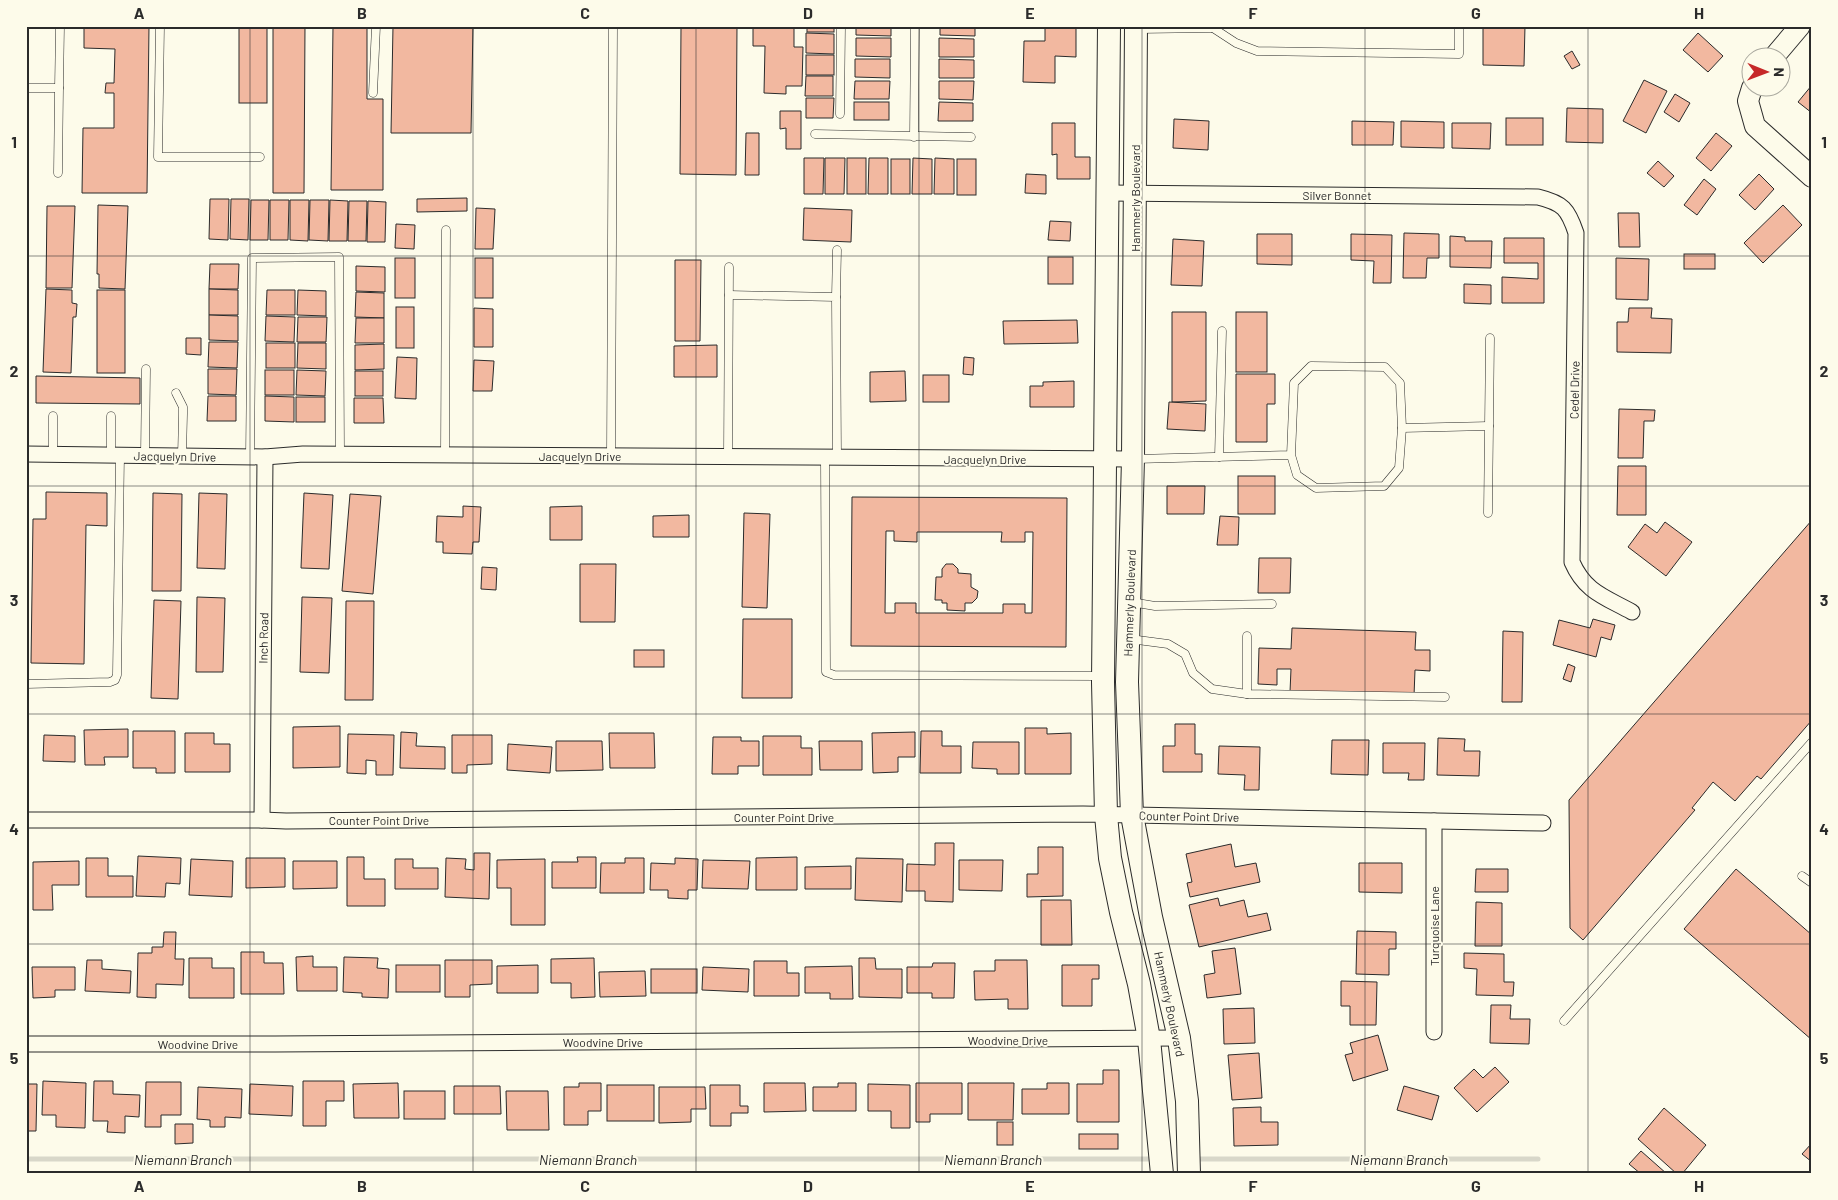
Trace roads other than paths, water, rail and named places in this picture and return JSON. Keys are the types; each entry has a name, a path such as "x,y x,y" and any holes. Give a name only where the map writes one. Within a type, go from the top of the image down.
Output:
{"main road":[{"name":"Hammerly Boulevard","path":"1109,26 1103,676 1106,814 1110,858 1139,984 1149,1039 1162,1174"},
{"name":"Hammerly Boulevard","path":"1136,28 1133,459 1127,682 1132,815 1151,917 1179,1038 1187,1101 1189,1174"}],"street":[{"path":"1781,48 1800,26"},
{"path":"1749,98 1748,101 1755,126 1812,177"},
{"name":"Silver Bonnet","path":"1108,193 1538,197 1552,200 1563,207"},
{"name":"Cedel Drive","path":"1563,207 1571,218 1576,233 1572,562 1578,576 1588,587 1632,612"},
{"name":"Jacquelyn Drive","path":"26,454 257,457 340,454 1133,459"},
{"name":"Inch Road","path":"257,457 262,820"},
{"name":"Counter Point Drive","path":"26,820 286,821 1106,814 1542,823"},
{"name":"Turquoise Lane","path":"1434,821 1434,1032"},
{"name":"Woodvine Drive","path":"26,1044 1179,1038"}],"lane":[{"path":"58,173 60,26"},
{"path":"160,26 158,157 260,157"},
{"path":"373,93 376,26"},
{"path":"611,456 614,26"},
{"path":"840,114 841,26"},
{"path":"914,137 916,26"},
{"path":"1136,28 1214,27 1236,43 1257,52 1459,54 1459,26"},
{"path":"26,88 59,88"},
{"path":"815,134 971,138"},
{"path":"445,455 446,230"},
{"path":"838,250 826,672 834,675 1103,676"},
{"path":"257,457 252,258 339,257 340,454"},
{"path":"728,266 728,457"},
{"path":"729,295 836,298"},
{"path":"1219,456 1222,331"},
{"path":"1488,513 1490,338"},
{"path":"1311,366 1385,367 1400,383 1402,428 1399,468 1384,486 1316,488 1297,475 1292,455 1294,383 1311,366"},
{"path":"145,455 146,369"},
{"path":"176,393 183,407 182,456"},
{"path":"53,416 53,454"},
{"path":"26,684 110,682 115,680 117,675 120,475 115,455 112,416"},
{"path":"1402,428 1489,426"},
{"path":"1133,459 1292,455"},
{"path":"1129,602 1156,606 1272,604"},
{"path":"1247,636 1247,694"},
{"path":"1128,639 1168,644 1184,654 1193,673 1212,689 1247,694 1445,697"},
{"path":"1564,1021 1812,742"},
{"path":"1802,876 1812,884"}],"waterway":[{"name":"Niemann Branch","path":"26,1159 1151,1159"},
{"name":"Niemann Branch","path":"1199,1159 1538,1159"}]}
